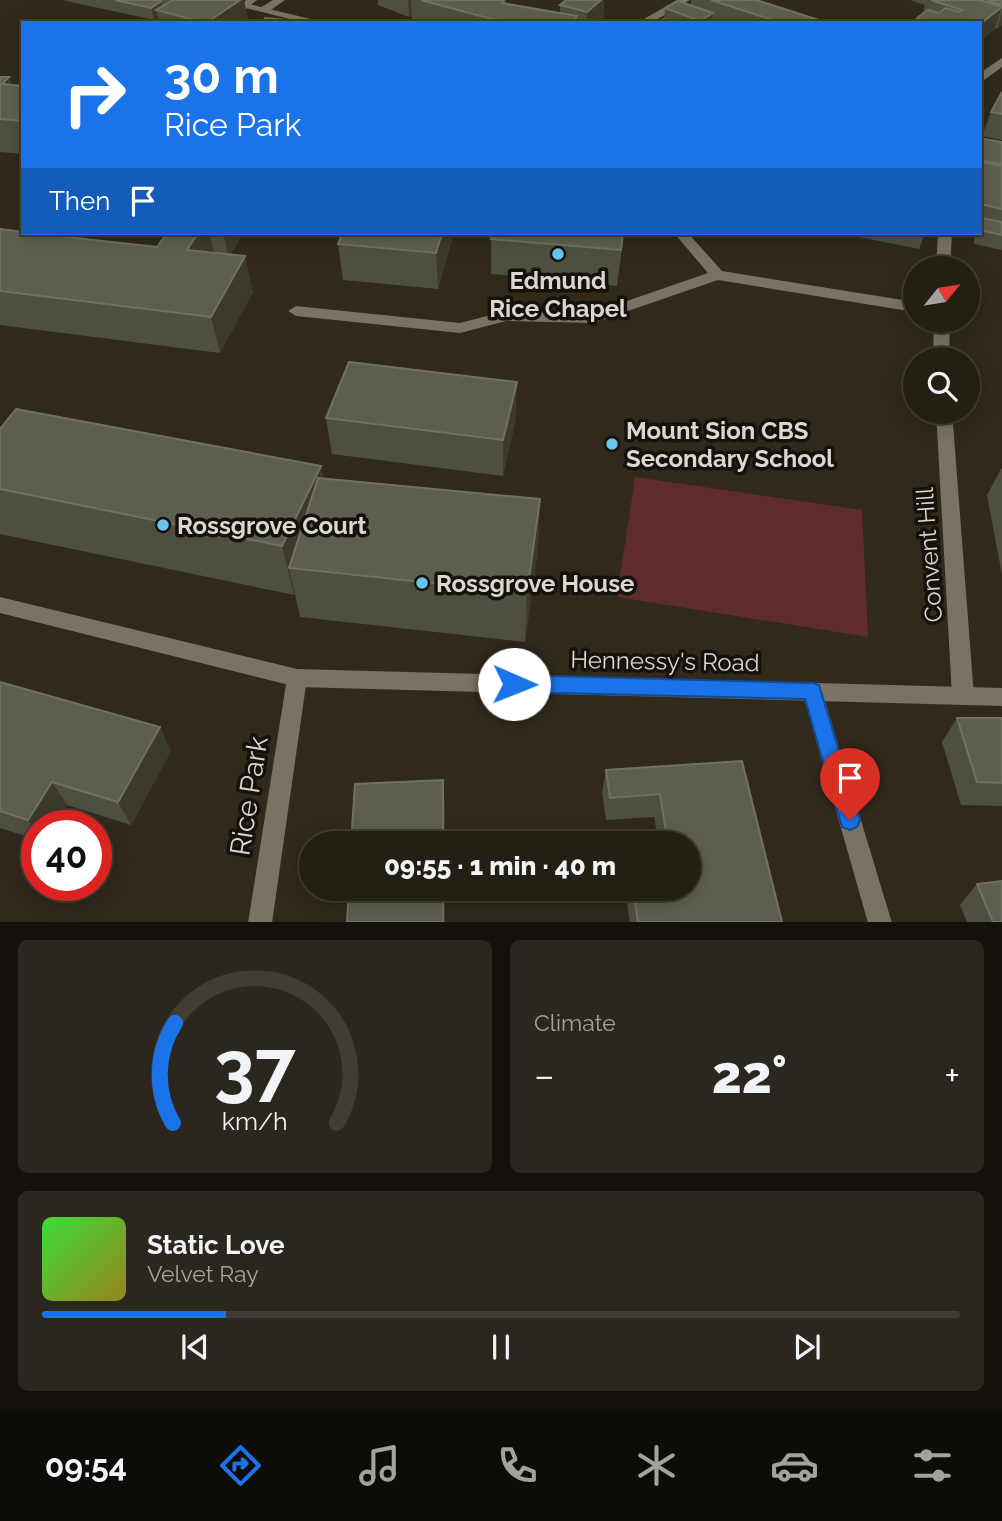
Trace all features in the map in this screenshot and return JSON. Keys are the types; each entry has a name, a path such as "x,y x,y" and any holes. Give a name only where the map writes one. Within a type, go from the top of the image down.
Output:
{"street":[{"path":"219,0 249,3 264,10 312,21"},
{"path":"264,10 280,0"},
{"path":"646,21 685,0"},
{"path":"660,13 678,20"},
{"path":"982,77 1002,61"},
{"path":"683,235 717,275"},
{"path":"943,256 945,235"},
{"path":"296,311 460,328 506,316 593,318 717,275 903,305"},
{"name":"Convent Hill","path":"945,424 963,696"},
{"name":"Hennessy's Road","path":"0,605 297,678 1002,697"},
{"name":"Rice Park","path":"260,922 297,678"},
{"path":"812,691 880,922"}],"shaded area":[{"path":"635,477 862,510 868,637 617,597"}],"building":[{"path":"115,0 161,0 161,1 151,8"},
{"path":"173,0 240,0 209,21 198,21 156,10"},
{"path":"421,0 504,0 502,3 577,16 573,21 504,21"},
{"path":"566,0 601,0 587,12 560,5"},
{"path":"711,0 756,0 822,21 776,21"},
{"path":"931,0 980,0 1002,7 982,22 925,21 917,18 928,10 939,13 946,8 959,12 962,10"},
{"path":"987,0 1002,0 1002,5"},
{"path":"678,1 713,13 700,21 665,8"},
{"path":"265,18 297,21 263,21"},
{"path":"0,77 9,77 2,84 21,86 21,121 0,119"},
{"path":"1002,92 1002,114 991,112"},
{"path":"984,139 1002,142 1002,164 982,160"},
{"path":"982,162 1002,166 1002,209 982,204"},
{"path":"982,218 1002,222 1002,235 982,230"},
{"path":"0,229 21,232 21,235 49,235 157,247 166,235 197,235 187,250 245,256 211,317 0,291"},
{"path":"342,235 441,235 436,253 338,244"},
{"path":"492,235 623,235 621,250 491,239"},
{"path":"349,362 517,382 503,440 326,418"},
{"path":"16,409 321,466 282,546 0,489 0,429"},
{"path":"318,478 540,499 527,593 289,568"},
{"path":"0,682 160,727 118,802 52,782 34,810 21,810 21,818 0,811"},
{"path":"957,718 1002,718 1002,783 977,782"},
{"path":"742,761 782,922 638,922 635,901 701,901 701,831 666,831 660,794 610,798 606,770"},
{"path":"443,780 443,831 352,831 355,784"},
{"path":"1002,881 1002,922 993,922 977,884"},
{"path":"348,901 443,901 443,922 347,922"}],"place":[{"name":"Edmund Rice Chapel","path":"558,254"},
{"name":"Mount Sion CBS Secondary School","path":"612,444"},
{"name":"Rossgrove Court","path":"163,525"},
{"name":"Rossgrove House","path":"422,583"}],"route":[{"path":"514,684 812,691 850,820"}]}
